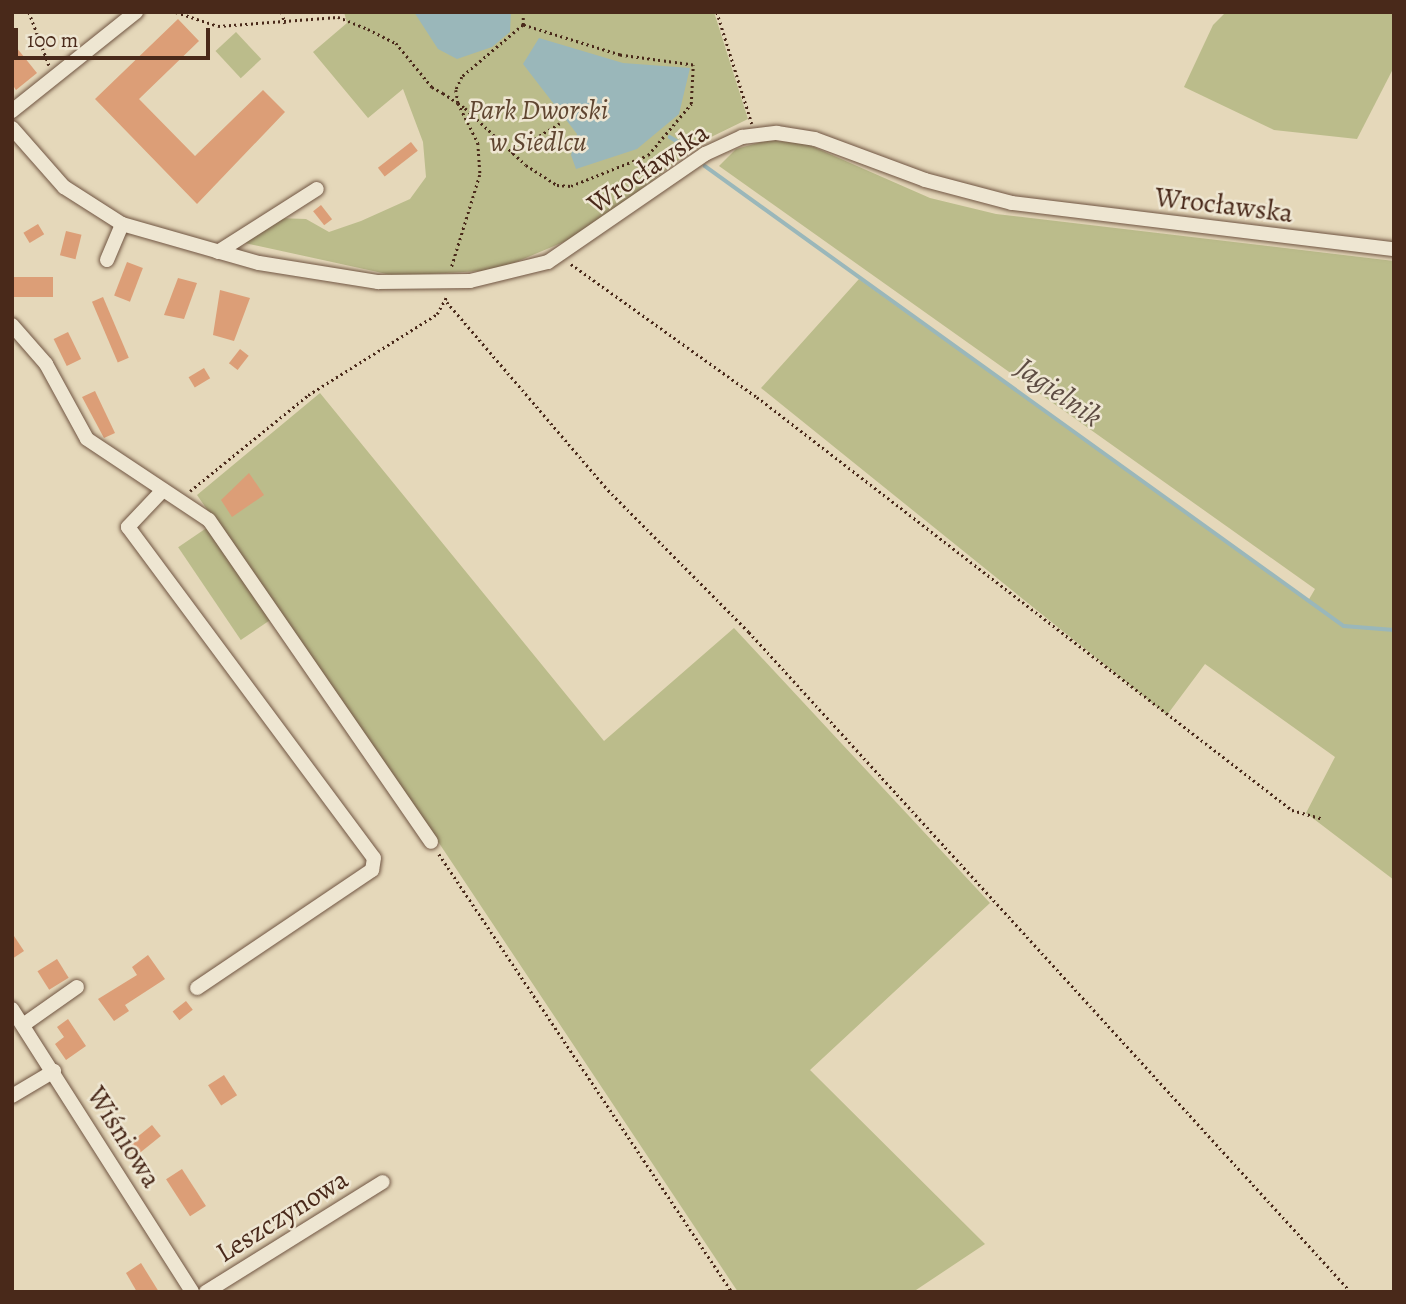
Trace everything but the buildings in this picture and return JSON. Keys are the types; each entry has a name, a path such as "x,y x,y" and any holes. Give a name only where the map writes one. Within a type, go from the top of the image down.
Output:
{"street":[{"path":"12,111 136,12"},
{"name":"Wrocławska","path":"15,138 64,187 122,224 218,252 335,278 447,282 515,272 561,254 698,158 753,135 802,135 925,180 1012,203 1394,249"},
{"path":"218,252 317,188"},
{"path":"107,260 122,224"},
{"path":"12,325 46,364 87,439 163,490 182,497 209,520 431,842"},
{"path":"163,490 128,527 374,859 372,870 197,988"},
{"path":"23,1025 78,987"},
{"name":"Wiśniowa","path":"12,1009 54,1071 192,1292"},
{"path":"12,1096 54,1071"},
{"name":"Leszczynowa","path":"206,1292 383,1182"}],"path":[{"path":"29,12 52,80"},
{"path":"176,12 218,26 285,24 338,17 368,29 396,43 432,87 458,103 510,153 546,180 571,186 648,155 686,113 694,86 688,61 620,55 523,25"},
{"path":"282,12 285,24"},
{"path":"523,12 523,25 462,77 458,103 478,143 480,175 447,282 447,302 608,490 748,632 1351,1292"},
{"path":"717,12 750,104 753,135"},
{"path":"510,153 560,123"},
{"path":"561,254 757,397 1292,810 1323,819"},
{"path":"182,497 308,395 447,302"},
{"path":"431,842 732,1292"}],"green space":[{"name":"Park Dworski w Siedlcu","path":"344,12 714,12 748,119 703,141 585,233 497,270 396,276 245,243 277,218 306,219 329,232 361,221 410,199 426,177 423,142 403,89 368,118 313,52 347,23"},
{"path":"1226,12 1394,12 1394,67 1357,139 1274,130 1184,87 1213,25"},
{"path":"236,32 261,59 241,78 216,51"},
{"path":"768,140 807,144 930,198 996,214 1394,261 1394,880 1306,813 1335,757 1205,664 1167,715 761,388 859,279 1308,601 1315,589 719,166 736,149"},
{"path":"320,393 604,741 734,628 990,903 810,1070 985,1244 913,1292 738,1292 427,825 197,495"},
{"path":"208,527 271,620 241,640 178,547"}],"water":[{"path":"414,12 511,12 510,32 492,47 457,59 438,49"},
{"path":"539,38 623,63 690,68 679,114 637,149 576,169 571,155 577,134 523,64"}],"waterway":[{"name":"Jagielnik","path":"670,137 685,146"},
{"name":"Jagielnik","path":"705,166 1344,626 1394,630"}]}
